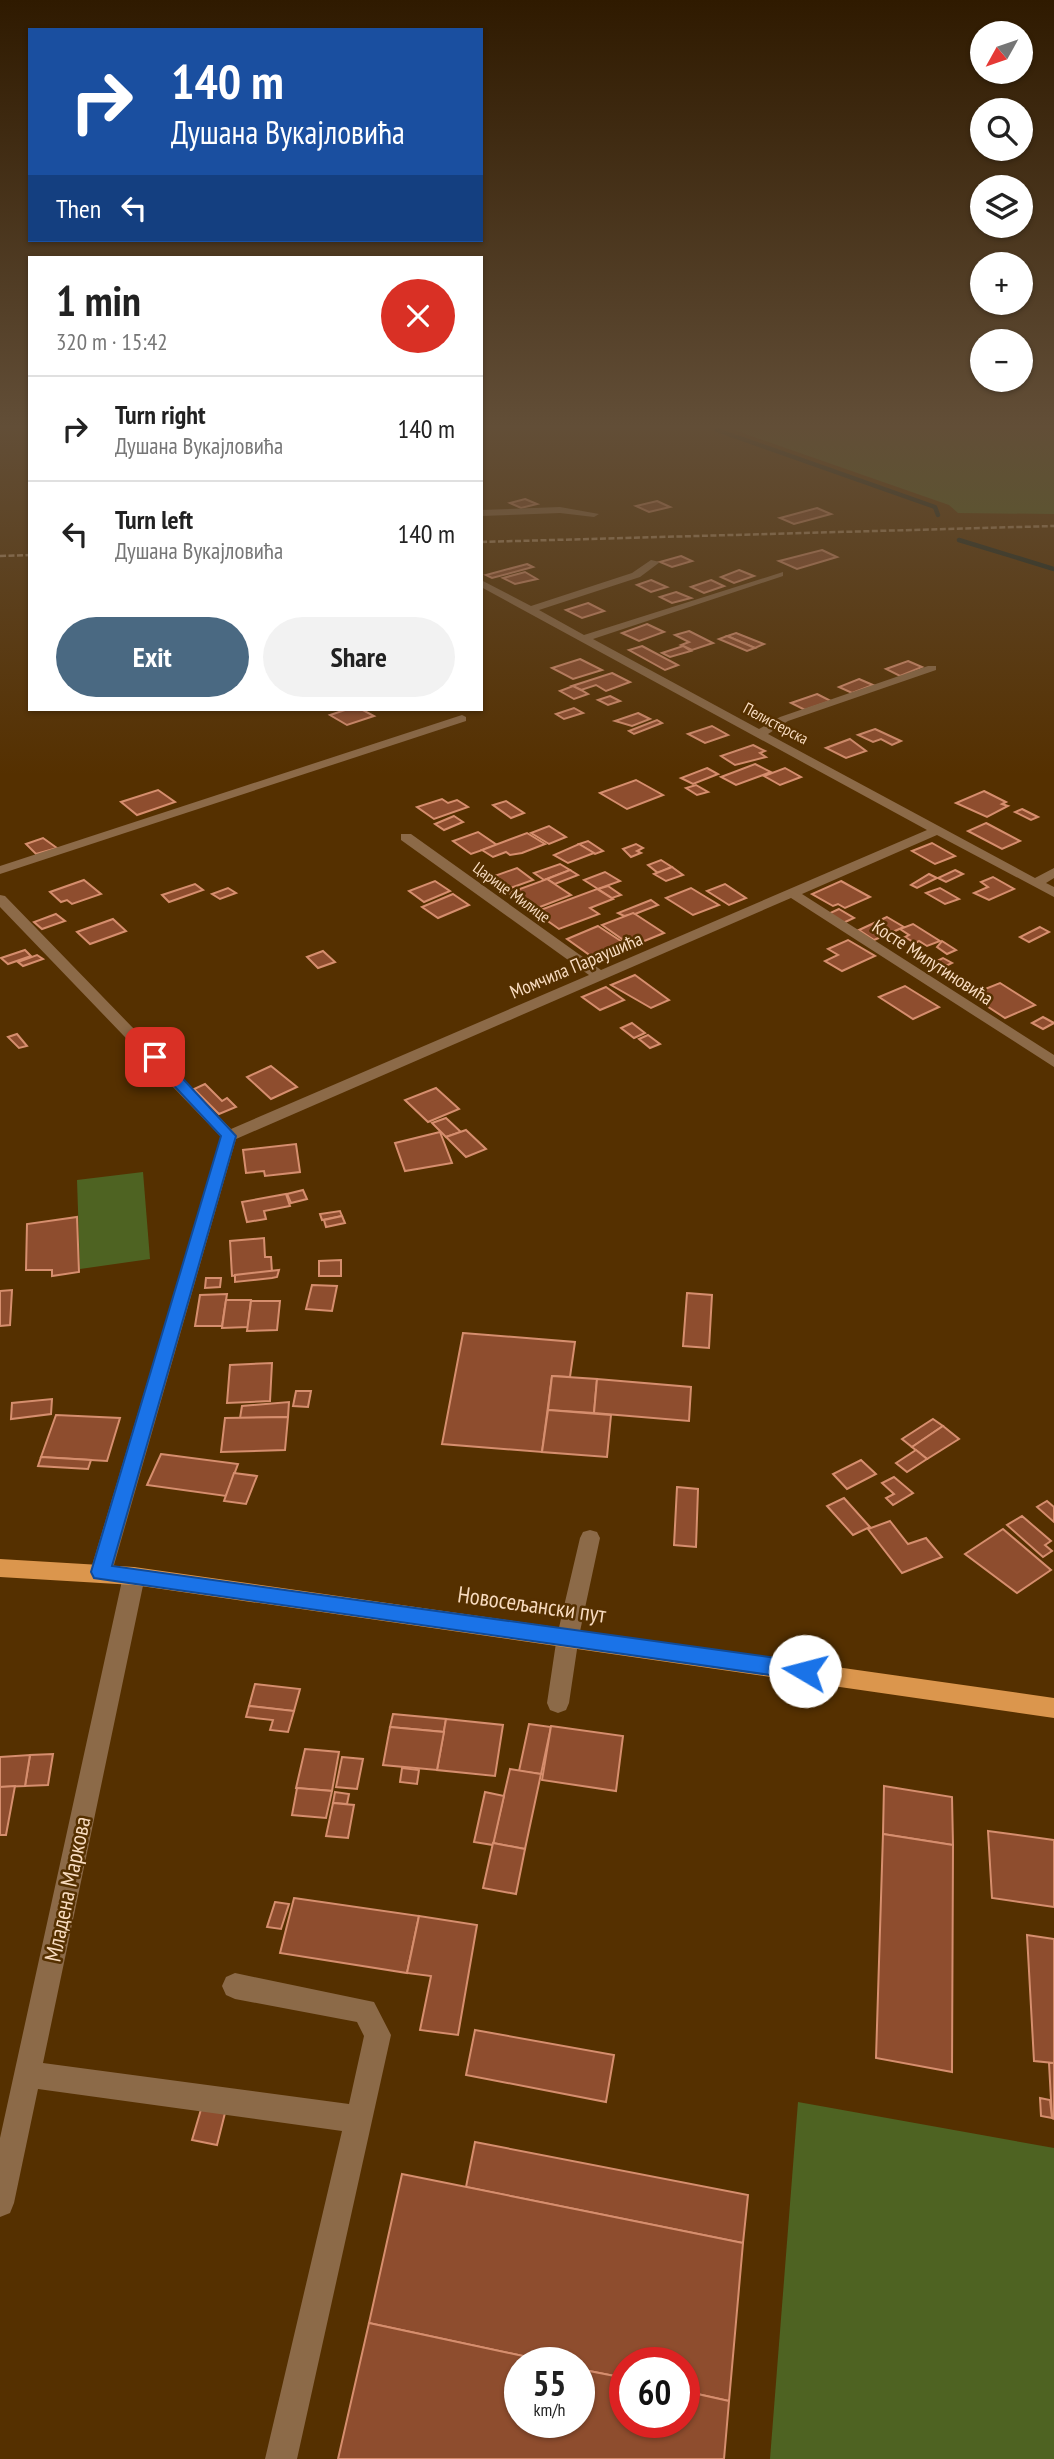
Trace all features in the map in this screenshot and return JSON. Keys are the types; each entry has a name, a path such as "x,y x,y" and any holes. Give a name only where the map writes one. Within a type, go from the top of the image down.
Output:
{"main road":[{"name":"Новосељански пут","path":"0,1568 134,1576 568,1636 1054,1708"}],"street":[{"path":"531,609 636,575 656,562"},
{"path":"585,638 779,574"},
{"name":"Пелистерска","path":"483,584 1054,893"},
{"path":"761,733 784,719 932,668"},
{"path":"0,870 462,719"},
{"name":"Момчила Параушића","path":"229,1136 939,830"},
{"name":"Царице Милице","path":"406,837 599,976"},
{"path":"1036,883 1054,872"},
{"name":"Косте Милутиновића","path":"792,893 1054,1062"},
{"path":"0,899 229,1136 101,1572"},
{"path":"558,1703 568,1636 590,1538"},
{"name":"Младена Маркова","path":"0,2203 134,1576"},
{"path":"235,1986 365,2011 378,2035 281,2459"},
{"path":"28,2074 358,2119"}],"green space":[{"path":"143,1172 150,1259 80,1269 77,1180"},
{"path":"798,2102 1054,2148 1054,2459 770,2459"}],"building":[{"path":"822,550 837,557 797,569 779,561"},
{"path":"681,556 692,561 672,567 660,562"},
{"path":"527,564 533,567 492,578 486,575"},
{"path":"739,570 754,576 734,583 721,577"},
{"path":"525,572 537,579 515,584 503,578"},
{"path":"651,580 667,587 651,592 637,585"},
{"path":"711,580 724,586 704,593 691,587"},
{"path":"676,592 691,598 672,603 660,597"},
{"path":"588,603 604,611 582,618 566,610"},
{"path":"647,624 664,632 639,641 622,633"},
{"path":"689,631 713,643 692,650 681,645 689,642 675,635"},
{"path":"736,633 764,644 755,648 727,636"},
{"path":"727,636 755,648 747,651 719,639"},
{"path":"642,646 678,665 665,670 629,650"},
{"path":"683,646 691,651 670,657 662,653"},
{"path":"580,659 602,670 573,679 552,668"},
{"path":"908,661 922,667 900,676 886,669"},
{"path":"612,673 630,682 606,691 596,685 581,690 572,686"},
{"path":"859,679 873,685 852,693 839,687"},
{"path":"573,686 588,694 574,699 560,691"},
{"path":"817,694 831,701 805,710 791,703"},
{"path":"610,696 620,701 608,705 598,700"},
{"path":"574,708 583,713 564,719 556,714"},
{"path":"342,711 365,711 374,716 347,725 330,715"},
{"path":"638,713 650,719 632,726 615,721"},
{"path":"657,720 662,723 634,734 629,731"},
{"path":"712,726 728,735 705,743 688,734"},
{"path":"875,729 901,741 892,745 881,739 873,742 858,735"},
{"path":"850,739 866,751 846,758 826,748"},
{"path":"753,745 765,751 760,753 766,757 735,765 721,756"},
{"path":"755,764 771,772 736,785 721,777"},
{"path":"707,768 718,774 693,784 681,778"},
{"path":"785,768 801,777 780,785 764,776"},
{"path":"636,780 663,795 627,809 600,793"},
{"path":"696,785 708,792 697,795 686,788"},
{"path":"158,790 175,802 137,815 121,802"},
{"path":"984,791 1006,802 1002,804 1008,806 987,817 956,803"},
{"path":"442,799 448,803 457,800 468,807 434,819 417,807"},
{"path":"506,801 524,813 511,818 493,805"},
{"path":"1022,809 1038,817 1031,820 1015,812"},
{"path":"454,816 463,822 444,830 435,824"},
{"path":"986,823 1020,841 1002,849 968,831"},
{"path":"549,826 566,837 549,844 531,833"},
{"path":"478,832 497,845 471,854 453,841"},
{"path":"527,833 545,844 522,853 510,855 506,852 493,857 482,850"},
{"path":"43,838 57,848 36,854 26,844"},
{"path":"588,841 603,851 595,854 579,844"},
{"path":"932,843 955,856 935,864 912,851"},
{"path":"579,844 594,853 568,863 554,855"},
{"path":"636,844 643,848 637,851 641,853 631,857 623,849"},
{"path":"661,860 672,867 658,873 648,865"},
{"path":"560,864 570,870 544,880 534,873"},
{"path":"672,867 683,875 666,881 654,874"},
{"path":"517,868 533,880 502,891 486,879"},
{"path":"570,870 578,875 555,884 547,879"},
{"path":"955,870 963,874 946,882 938,878"},
{"path":"605,872 620,881 598,889 584,880"},
{"path":"929,874 937,878 917,888 911,885"},
{"path":"993,877 1014,889 989,900 974,893 988,887 981,882"},
{"path":"547,879 571,895 532,910 509,893"},
{"path":"84,880 101,894 72,904 67,900 61,902 50,892"},
{"path":"435,881 450,891 424,902 409,891"},
{"path":"841,881 870,897 845,908 838,904 833,906 812,894"},
{"path":"195,884 203,890 169,902 162,895"},
{"path":"725,884 746,898 729,905 707,891"},
{"path":"608,886 621,895 612,898 598,889"},
{"path":"228,888 236,893 220,899 212,894"},
{"path":"691,888 719,905 693,915 666,898"},
{"path":"940,888 959,899 945,904 926,893"},
{"path":"597,889 613,899 590,908 599,914 559,929 535,912"},
{"path":"453,894 469,905 438,918 422,907"},
{"path":"651,900 658,905 635,914 624,916 618,913"},
{"path":"839,909 854,918 843,923 828,914"},
{"path":"633,913 664,933 632,946 602,925"},
{"path":"56,914 65,921 42,929 34,922"},
{"path":"887,917 904,927 874,940 859,930"},
{"path":"113,919 126,931 90,944 77,932"},
{"path":"913,924 940,941 927,946 905,937 909,935 900,929"},
{"path":"598,926 630,947 598,961 567,939"},
{"path":"1040,927 1049,932 1029,942 1020,937"},
{"path":"848,940 875,956 842,971 825,961 838,955 828,949"},
{"path":"942,941 956,950 947,954 937,947"},
{"path":"25,950 31,956 8,964 1,958"},
{"path":"323,951 335,962 318,968 307,957"},
{"path":"37,955 43,959 23,966 18,962"},
{"path":"943,958 952,963 936,971 926,966"},
{"path":"635,975 669,1000 651,1008 611,985"},
{"path":"1000,983 1035,1005 1005,1018 970,995"},
{"path":"905,986 939,1007 913,1019 879,997"},
{"path":"606,987 624,1000 600,1010 582,997"},
{"path":"1043,1017 1054,1023 1043,1029 1032,1023"},
{"path":"632,1023 645,1033 634,1038 621,1028"},
{"path":"17,1034 27,1046 19,1048 8,1037"},
{"path":"648,1035 660,1044 650,1048 639,1039"},
{"path":"271,1066 297,1087 271,1099 247,1077"},
{"path":"205,1084 222,1101 227,1098 236,1107 219,1114 194,1089"},
{"path":"436,1088 459,1109 428,1122 405,1100"},
{"path":"446,1118 461,1132 446,1137 432,1123"},
{"path":"466,1130 486,1149 466,1157 446,1137"},
{"path":"440,1132 452,1163 405,1171 395,1143"},
{"path":"296,1144 300,1172 265,1176 264,1171 246,1173 243,1150"},
{"path":"303,1190 307,1199 291,1203 287,1194"},
{"path":"286,1194 290,1206 264,1211 266,1219 247,1222 242,1202"},
{"path":"340,1211 342,1216 322,1220 320,1214"},
{"path":"342,1216 345,1223 326,1227 324,1220"},
{"path":"77,1217 79,1272 52,1276 52,1270 26,1270 27,1224"},
{"path":"264,1238 265,1257 271,1257 272,1272 232,1276 230,1241"},
{"path":"341,1260 341,1276 319,1276 319,1261"},
{"path":"279,1270 277,1277 235,1282 235,1275"},
{"path":"206,1278 221,1278 220,1287 205,1288"},
{"path":"312,1285 337,1286 332,1311 306,1309"},
{"path":"12,1290 10,1325 0,1326 0,1291"},
{"path":"687,1293 712,1295 709,1348 683,1346"},
{"path":"227,1294 222,1326 195,1326 200,1295"},
{"path":"226,1300 251,1300 248,1327 222,1328"},
{"path":"251,1301 280,1301 277,1330 247,1331"},
{"path":"463,1333 575,1342 570,1377 552,1376 542,1452 442,1444"},
{"path":"272,1363 270,1401 227,1403 230,1365"},
{"path":"552,1376 597,1379 594,1413 548,1410"},
{"path":"597,1379 691,1387 689,1421 594,1413"},
{"path":"296,1391 311,1391 308,1407 293,1406"},
{"path":"52,1399 51,1414 11,1419 12,1403"},
{"path":"289,1402 288,1417 240,1418 242,1406"},
{"path":"548,1410 611,1415 607,1457 542,1452"},
{"path":"56,1415 120,1418 107,1461 41,1457"},
{"path":"288,1417 285,1450 221,1452 225,1418"},
{"path":"933,1419 943,1426 912,1447 902,1439"},
{"path":"943,1426 959,1439 927,1459 912,1447"},
{"path":"916,1450 927,1459 907,1472 896,1463"},
{"path":"161,1454 238,1464 226,1496 147,1485"},
{"path":"41,1457 91,1460 88,1469 38,1466"},
{"path":"861,1460 876,1474 847,1489 833,1474"},
{"path":"234,1473 257,1476 246,1504 224,1501"},
{"path":"894,1477 913,1493 893,1505 886,1498 894,1494 882,1483"},
{"path":"677,1487 698,1489 696,1547 674,1545"},
{"path":"844,1498 870,1527 853,1535 827,1506"},
{"path":"1047,1501 1054,1507 1054,1522 1037,1507"},
{"path":"1022,1516 1051,1541 1045,1545 1052,1551 1043,1557 1007,1525"},
{"path":"890,1521 908,1544 926,1538 942,1557 902,1573 868,1529"},
{"path":"1003,1529 1051,1570 1017,1593 965,1554"},
{"path":"255,1684 300,1689 294,1711 249,1706"},
{"path":"249,1706 294,1711 288,1732 270,1730 273,1720 246,1717"},
{"path":"393,1714 446,1719 444,1732 390,1727"},
{"path":"446,1719 503,1725 495,1776 437,1770"},
{"path":"529,1724 551,1727 541,1774 519,1771"},
{"path":"551,1726 623,1736 616,1791 542,1780"},
{"path":"390,1727 444,1732 437,1770 383,1765"},
{"path":"305,1749 339,1752 332,1791 296,1788"},
{"path":"53,1754 48,1785 25,1786 30,1755"},
{"path":"30,1755 25,1786 0,1787 0,1757"},
{"path":"342,1757 363,1759 357,1789 336,1787"},
{"path":"402,1768 419,1770 417,1784 400,1782"},
{"path":"510,1769 541,1774 525,1849 493,1843"},
{"path":"15,1786 6,1835 0,1835 0,1787"},
{"path":"884,1786 952,1797 953,1845 883,1834"},
{"path":"297,1788 332,1791 326,1818 292,1815"},
{"path":"335,1792 349,1794 347,1804 333,1803"},
{"path":"485,1792 504,1796 493,1845 474,1842"},
{"path":"333,1803 354,1805 348,1838 326,1836"},
{"path":"988,1831 1054,1840 1054,1907 992,1898"},
{"path":"883,1834 953,1845 952,2072 876,2058"},
{"path":"493,1843 525,1849 516,1894 483,1888"},
{"path":"294,1898 419,1916 407,1973 280,1953"},
{"path":"275,1902 289,1904 281,1929 267,1927"},
{"path":"419,1916 477,1925 458,2035 420,2030 431,1976 407,1973"},
{"path":"1027,1935 1054,1939 1054,2063 1034,2061"},
{"path":"475,2030 614,2055 606,2102 466,2075"},
{"path":"1049,2063 1054,2063 1054,2119 1052,2118"},
{"path":"1040,2098 1050,2100 1052,2118 1041,2116"},
{"path":"202,2106 226,2109 217,2145 192,2140"},
{"path":"475,2142 748,2195 743,2243 466,2187"},
{"path":"402,2174 743,2243 729,2401 700,2395 700,2347 609,2347 609,2375 595,2372 595,2347 504,2347 504,2352 369,2323"},
{"path":"369,2323 504,2352 504,2438 595,2438 595,2372 609,2375 609,2438 700,2438 700,2395 729,2401 724,2459 338,2459"}],"waterway":[{"path":"975,545 1054,569"}],"railway":[{"path":"0,556 28,555"}],"route":[{"path":"155,1057 229,1136 101,1572 805,1671"}]}
